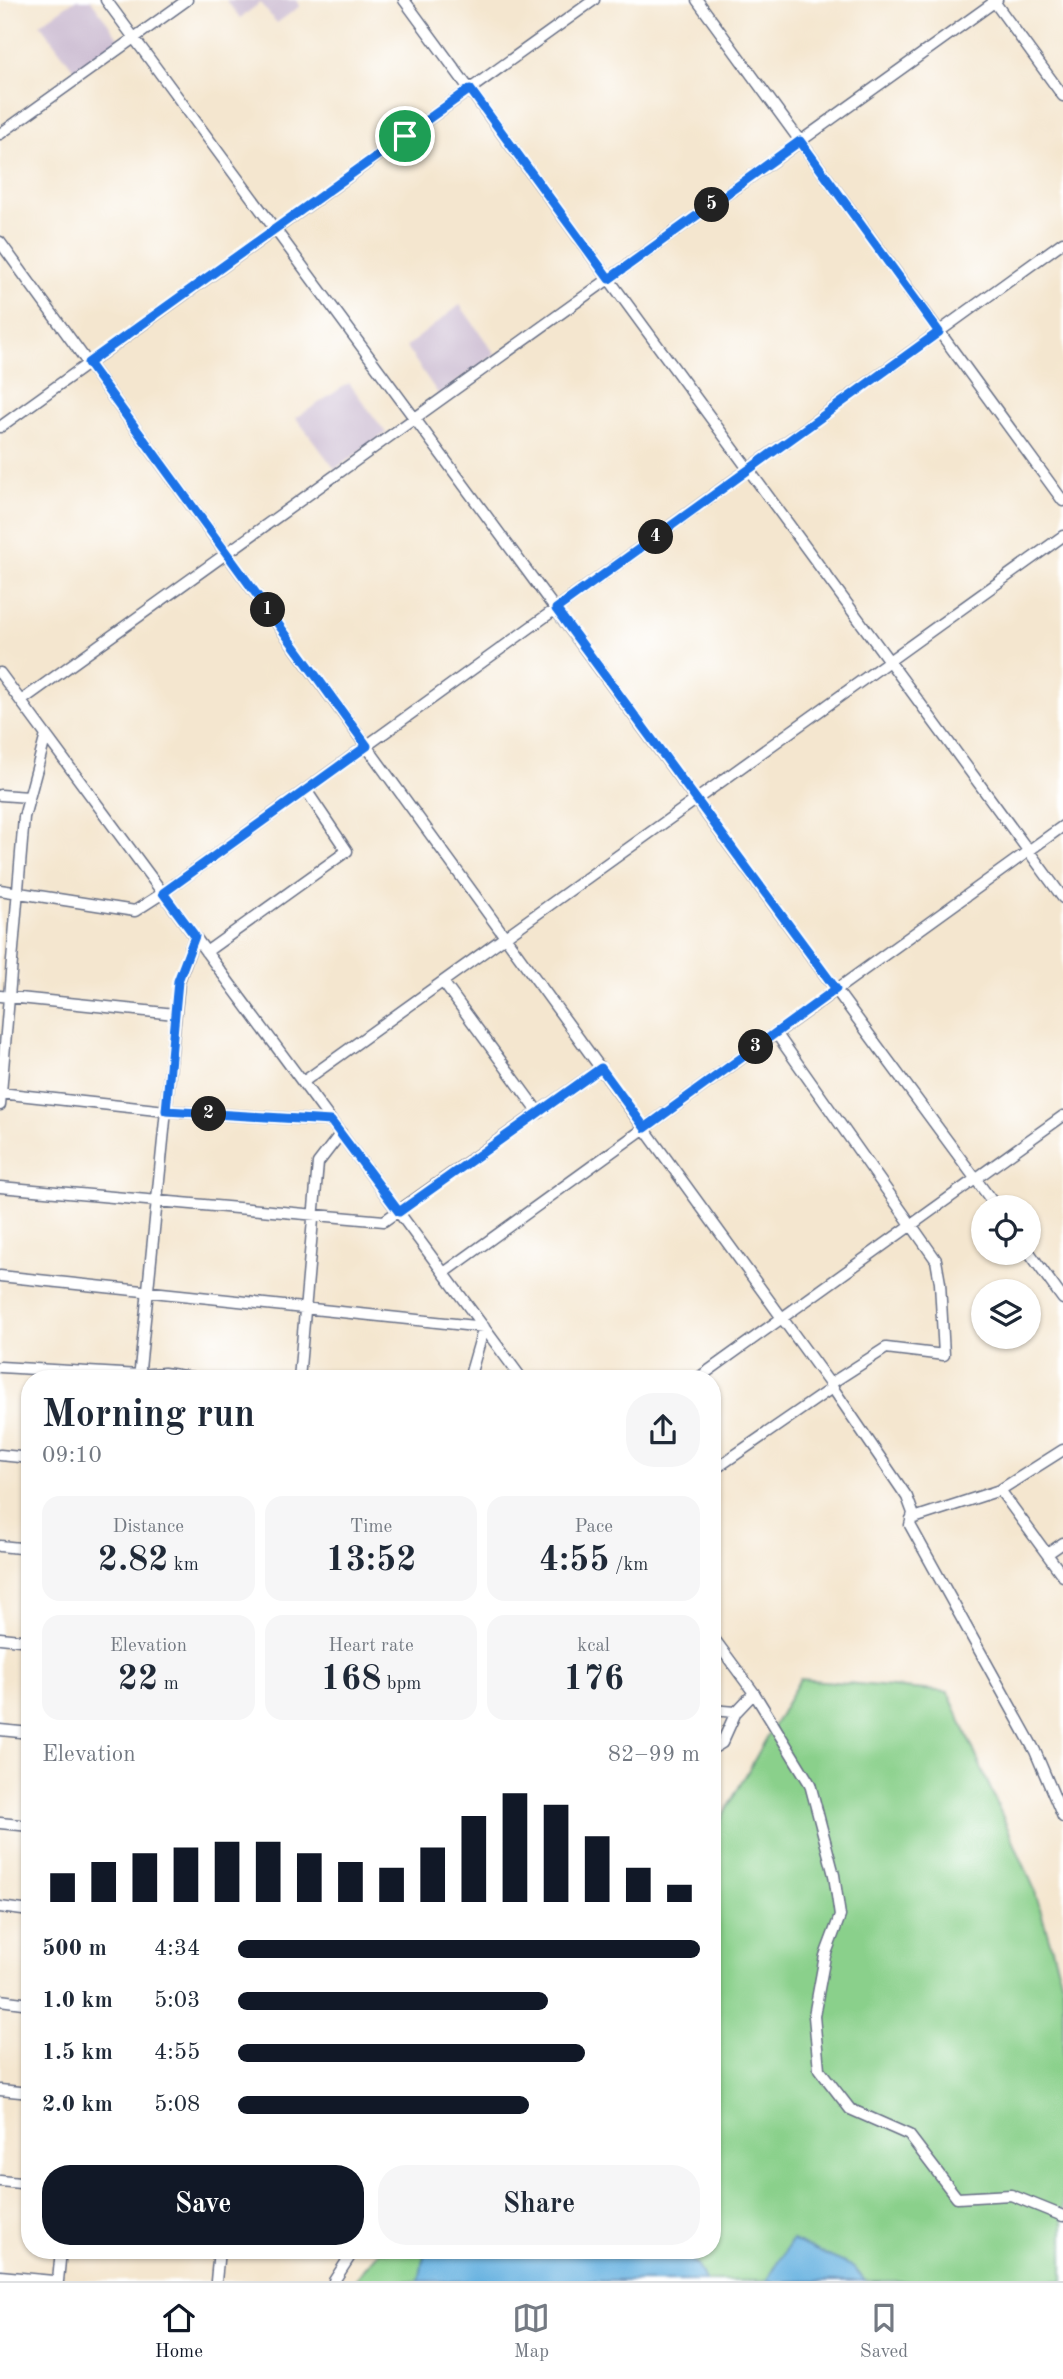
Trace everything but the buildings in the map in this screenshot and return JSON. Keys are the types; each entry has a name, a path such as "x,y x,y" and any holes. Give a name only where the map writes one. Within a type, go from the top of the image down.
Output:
{"street":[{"path":"106,0 988,1195"},
{"path":"0,134 187,0"},
{"path":"404,0 1063,898"},
{"path":"0,427 594,0"},
{"path":"697,0 1063,501"},
{"path":"21,701 995,1 1063,96"},
{"path":"0,242 783,1317 907,1497 913,1513 910,1525 1035,1751 1063,1817"},
{"path":"0,890 135,911 1063,242"},
{"path":"303,1082 1063,536"},
{"path":"0,673 515,1370"},
{"path":"0,1105 5,996 24,817 46,735"},
{"path":"206,952 347,850 306,789"},
{"path":"0,795 29,797"},
{"path":"444,1273 1063,826"},
{"path":"140,1370 178,981 195,936"},
{"path":"443,982 539,1113"},
{"path":"5,996 175,1014"},
{"path":"721,1465 886,1348 944,1355 936,1260 776,1033"},
{"path":"0,1187 384,1221 601,1068"},
{"path":"0,1093 166,1111 331,1121"},
{"path":"709,1370 1063,1116"},
{"path":"300,1370 318,1163 341,1133"},
{"path":"1038,1265 1063,1299"},
{"path":"0,1276 484,1327"},
{"path":"472,1370 484,1327"},
{"path":"0,1367 42,1370"},
{"path":"911,1519 1000,1490 1063,1450"},
{"path":"0,1455 21,1457"},
{"path":"1000,1490 1063,1576"},
{"path":"1047,1554 1063,1543"},
{"path":"0,1546 21,1548"},
{"path":"0,1638 21,1640"},
{"path":"721,1648 754,1693 810,1784 834,1875 839,1916 825,1956 814,2016 819,2069 850,2109 909,2135 957,2198 1011,2195 1063,2216"},
{"path":"721,1744 736,1712 754,1693"},
{"path":"721,1711 736,1712"},
{"path":"0,1730 21,1732"},
{"path":"0,1823 21,1825"},
{"path":"0,1908 21,1909"},
{"path":"0,2000 21,2003"},
{"path":"0,2090 21,2092"},
{"path":"0,2181 21,2184"},
{"path":"0,2276 56,2281 60,2259"},
{"path":"216,2281 218,2259"},
{"path":"334,2281 348,2259"}],"shaded area":[{"path":"75,0 91,0 120,40 75,71 40,24"},
{"path":"226,0 297,0 300,6 277,23 260,3 240,18"},
{"path":"460,305 495,354 439,395 406,347"},
{"path":"349,383 386,433 335,469 296,418"}],"green space":[{"path":"800,1679 948,1692 1034,1888 1063,1986 1063,2281 354,2281 373,2259 721,2259 721,1819"}],"water":[{"path":"792,2240 854,2267 865,2281 766,2281"},
{"path":"423,2259 689,2259 697,2264 705,2281 419,2281"}],"route":[{"path":"470,89 609,279 800,141 939,332 556,609 836,989 645,1128 601,1068 399,1212 331,1121 166,1111 178,981 195,936 163,893 367,746 88,363 405,136 470,89"}]}
